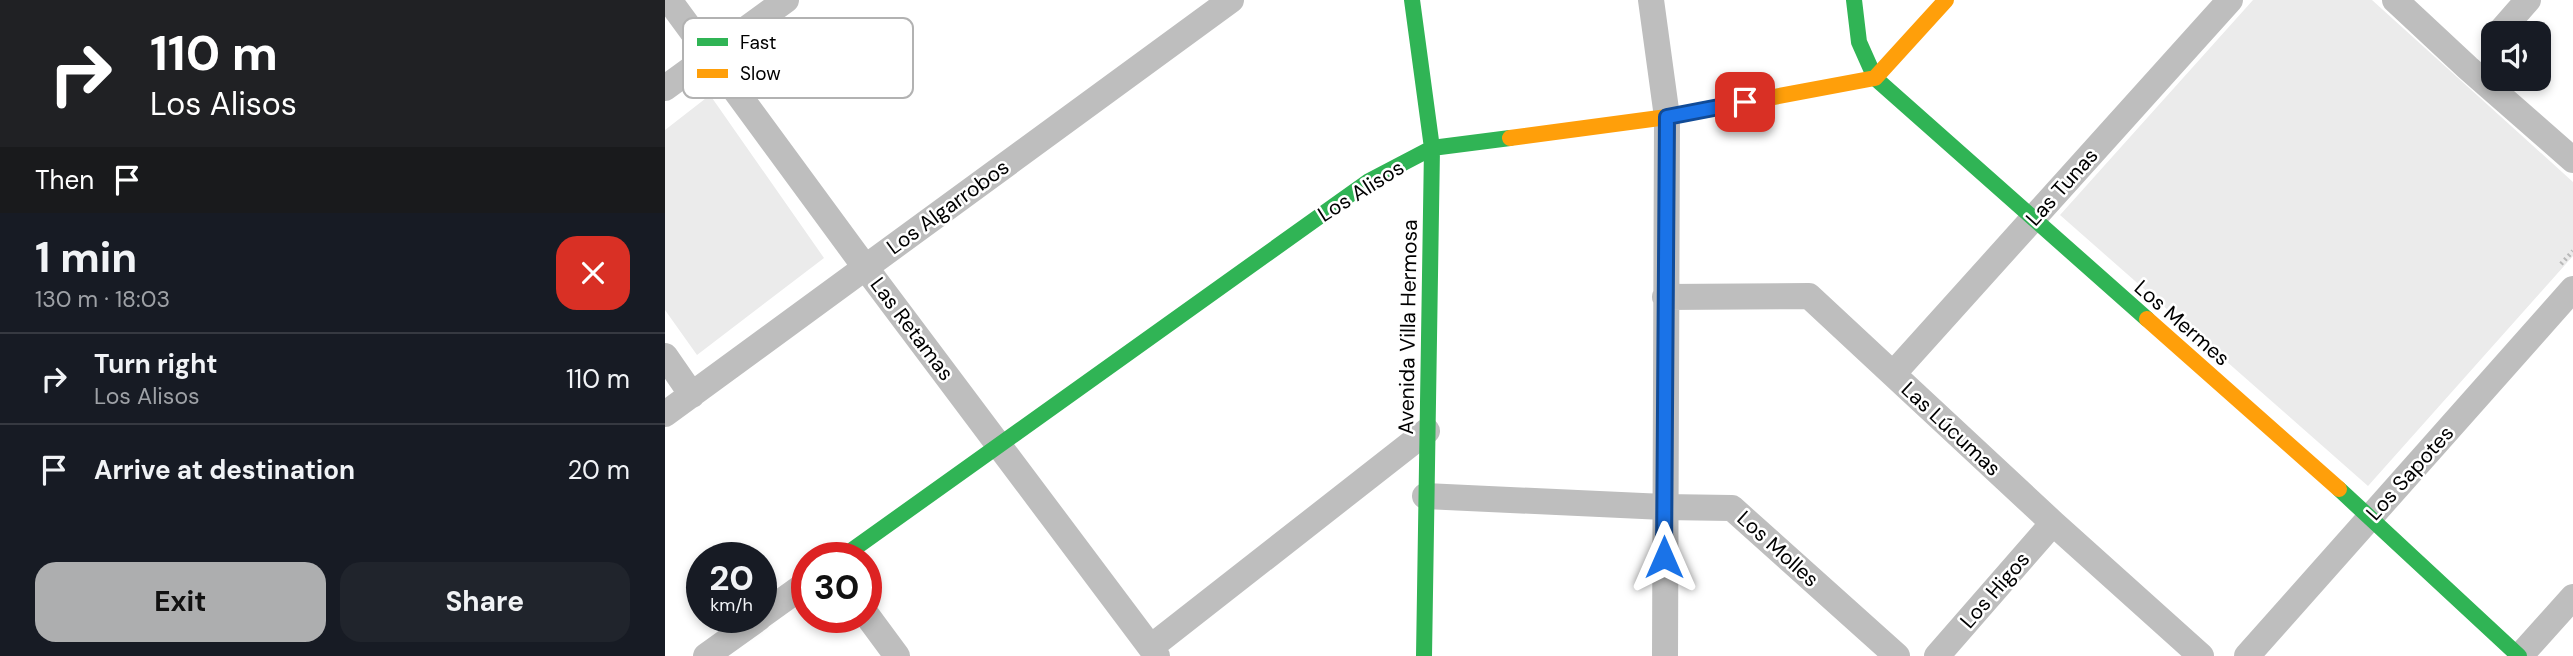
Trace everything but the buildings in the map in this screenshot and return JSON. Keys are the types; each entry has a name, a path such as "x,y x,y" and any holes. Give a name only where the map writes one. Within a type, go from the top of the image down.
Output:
{"street":[{"name":"Las Retamas","path":"669,0 683,18"},
{"path":"761,18 786,0"},
{"name":"Los Algarrobos","path":"665,414 865,267 1202,8 1231,0"},
{"name":"Avenida Villa Hermosa","path":"1412,0 1432,148 1424,656"},
{"path":"1651,0 1667,117 1665,656"},
{"name":"Los Mermes","path":"1854,0 1859,42 1875,78 2371,517 2520,656"},
{"path":"1875,78 1946,0"},
{"name":"Las Tunas","path":"1893,374 2230,0"},
{"path":"2395,0 2573,160"},
{"path":"2510,21 2528,0"},
{"path":"2468,68 2481,54"},
{"path":"665,88 683,75"},
{"name":"Los Alisos","path":"863,542 1369,181 1432,148 1667,117 1875,78"},
{"name":"Las Retamas","path":"742,98 865,267 1154,652"},
{"name":"Los Sapotes","path":"2247,656 2573,289"},
{"name":"Las Lúcumas","path":"1665,297 1809,296 2053,523 2201,656"},
{"path":"665,356 692,395"},
{"path":"1154,652 1427,430"},
{"name":"Los Molles","path":"1425,496 1732,508 1897,656"},
{"name":"Los Higos","path":"1937,656 2053,523"},
{"path":"2520,656 2573,597"},
{"path":"706,656 738,633"},
{"path":"880,633 897,656"}],"shaded area":[{"path":"2253,0 2372,0 2573,182 2573,256 2368,486 2060,215"},
{"path":"706,98 712,98 824,258 697,355 665,310 665,130"}],"traffic: fast":[{"path":"1412,0 1432,148 1424,656"},
{"path":"1854,0 1859,42 1875,78 2147,319"},
{"path":"863,542 1369,181 1432,148 1510,138"},
{"path":"2339,489 2519,656"}],"traffic: slow":[{"path":"1510,138 1667,117 1875,78 1946,0"},
{"path":"2147,319 2339,489"}],"route":[{"path":"1664,557 1667,117 1745,102"}]}
